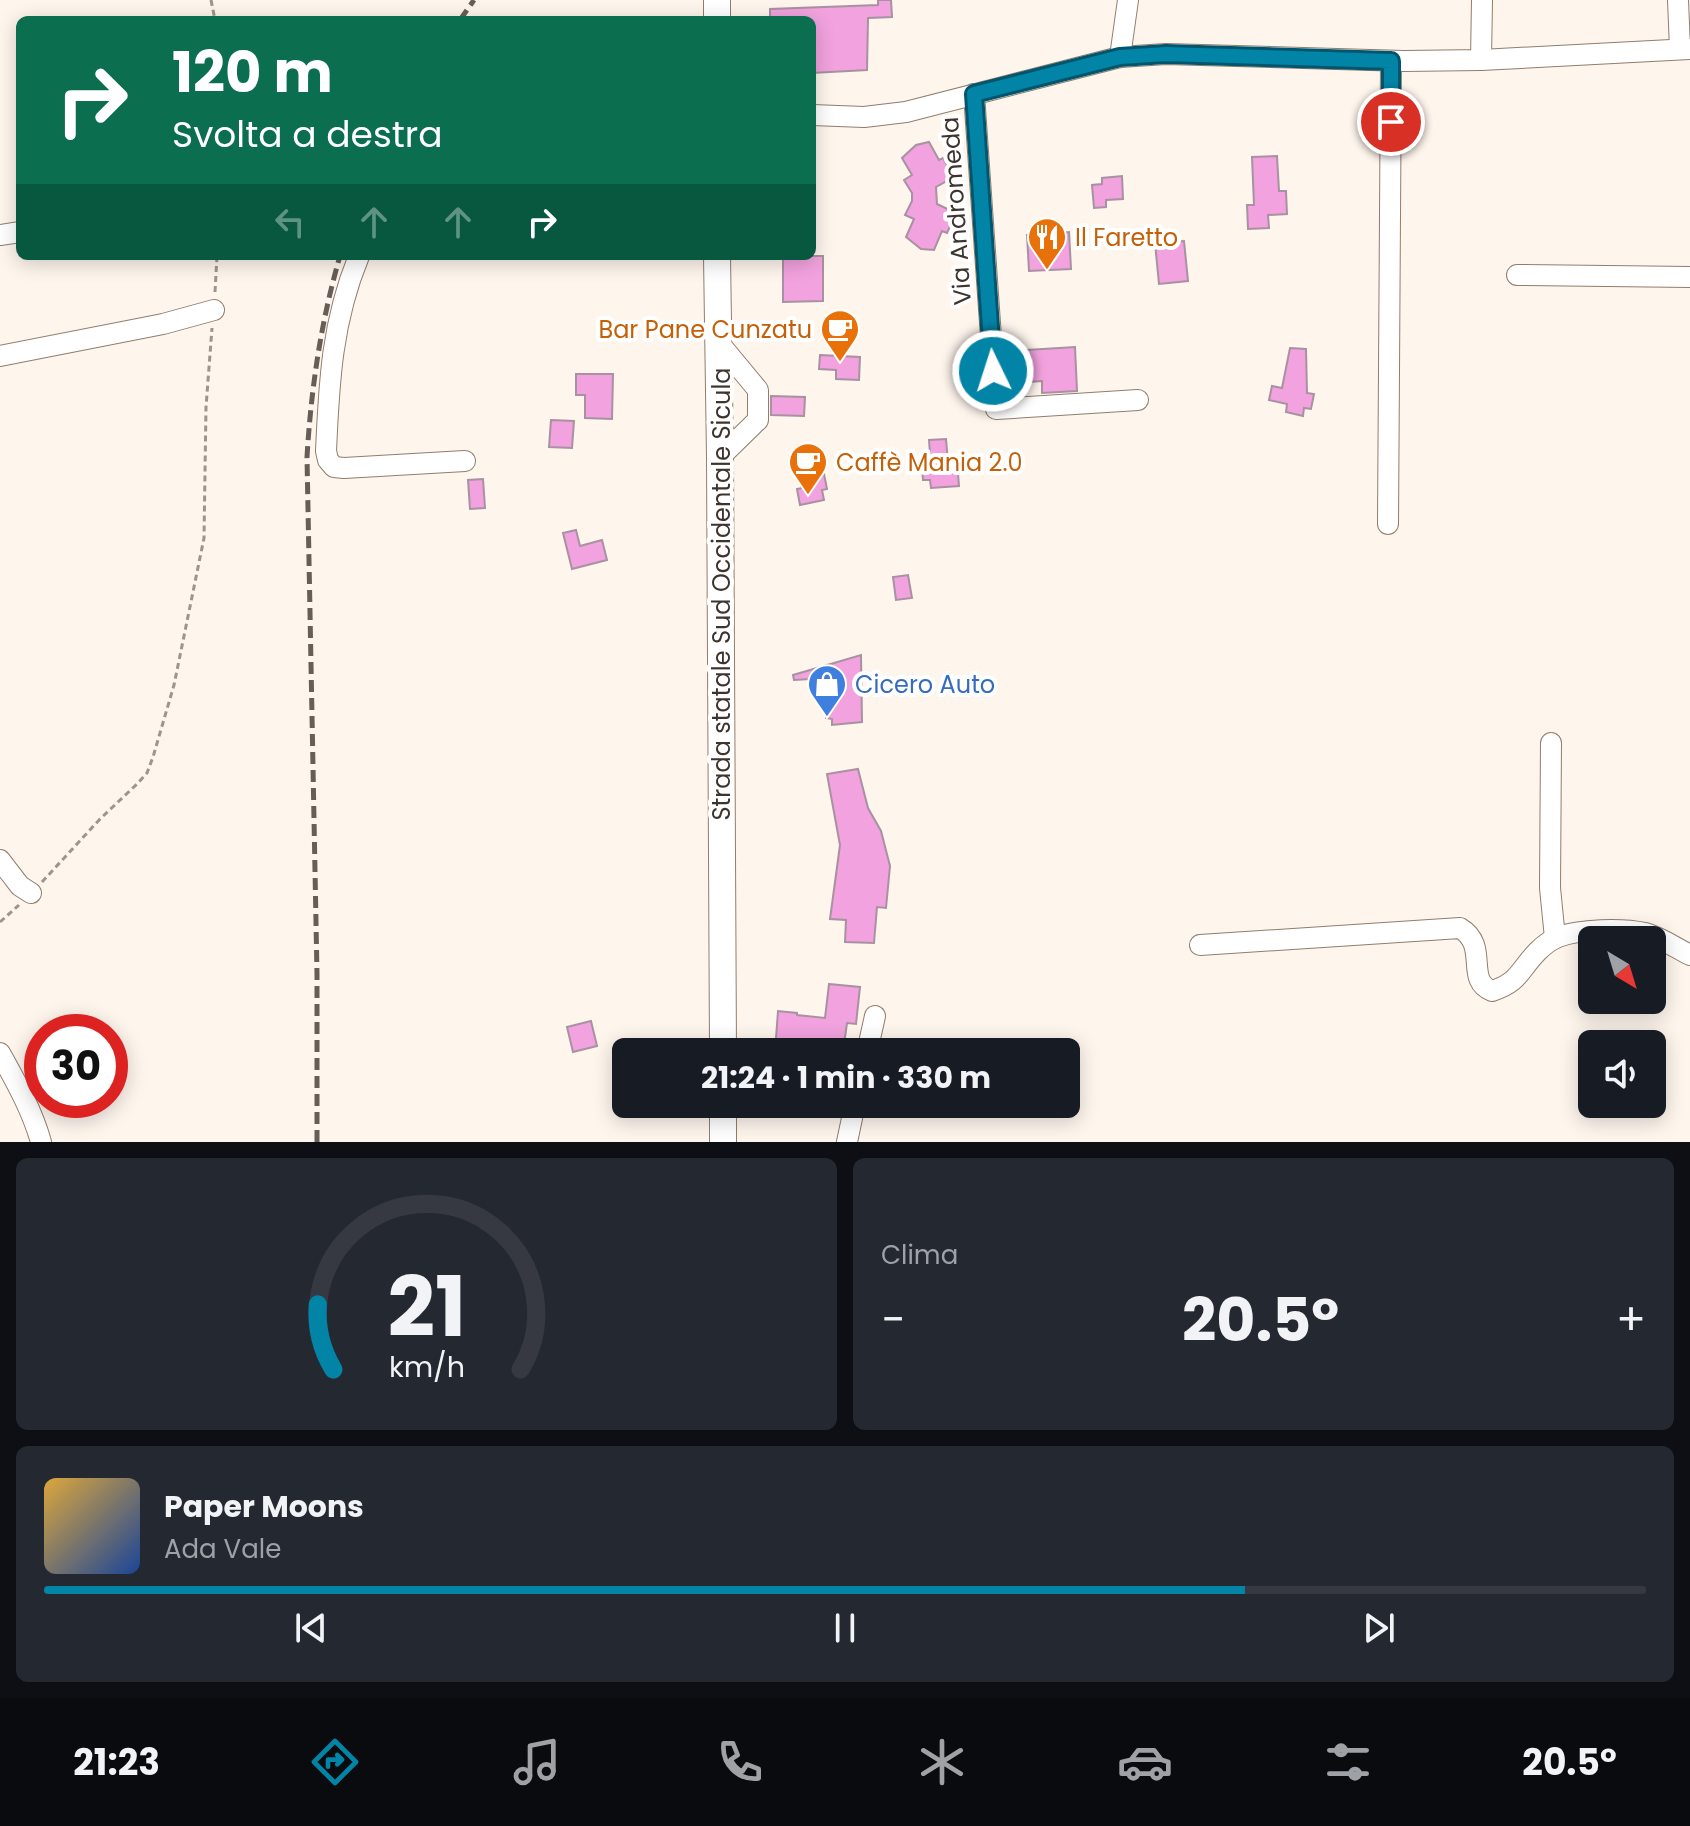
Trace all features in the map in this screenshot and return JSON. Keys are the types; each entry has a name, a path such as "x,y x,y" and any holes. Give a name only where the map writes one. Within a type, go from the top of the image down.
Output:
{"main road":[{"name":"Strada statale Sud Occidentale Sicula","path":"717,260 723,1038"},
{"path":"723,1118 723,1142"}],"street":[{"path":"1120,57 1128,0"},
{"path":"1481,60 1482,0"},
{"path":"816,115 864,117 906,112 1120,57 1166,54 1391,61 1481,60 1685,49 1678,0"},
{"path":"1388,524 1391,61"},
{"name":"Via Andromeda","path":"974,94 996,409 1138,400"},
{"path":"357,260 347,284 329,377 328,460 334,467 344,468 465,461"},
{"path":"1517,275 1690,277"},
{"path":"0,356 163,324 214,310"},
{"path":"719,343 758,390 758,420 720,457"},
{"path":"1551,743 1550,888 1555,938"},
{"path":"0,860 20,886 31,893"},
{"path":"1200,945 1460,928 1470,934 1475,943 1479,981 1485,989 1492,991 1508,986 1537,952 1555,938 1570,934 1615,930 1646,934 1690,955"},
{"path":"870,1038 875,1016"},
{"path":"0,1053 23,1095 41,1142"},
{"path":"847,1142 852,1118"}],"path":[{"path":"0,922 137,784 147,773 153,757 174,685 204,538 206,407 217,260"}],"building":[{"path":"878,0 891,0 892,17 868,18 867,70 816,73 816,16 770,16 770,9 878,5"},
{"path":"929,142 954,177 936,187 937,204 956,213 947,233 942,231 934,250 921,249 906,237 914,219 905,215 912,201 912,193 904,180 912,175 902,158 916,145"},
{"path":"1277,156 1279,191 1286,191 1287,214 1268,215 1269,228 1248,229 1247,205 1254,205 1252,157"},
{"path":"1122,176 1123,199 1106,200 1106,207 1094,208 1092,185 1102,184 1102,178"},
{"path":"1069,232 1071,269 1029,271 1027,235"},
{"path":"1184,241 1188,281 1159,284 1155,243"},
{"path":"816,256 823,256 823,301 783,302 783,260 816,260"},
{"path":"1075,347 1077,391 1042,393 1042,381 1029,382 1027,350"},
{"path":"1290,348 1306,349 1307,393 1314,394 1311,409 1304,408 1303,416 1286,412 1287,404 1269,400 1272,386 1282,388"},
{"name":"Bar Pane Cunzatu","path":"820,355 860,357 859,380 836,379 836,370 819,369"},
{"path":"576,374 613,374 612,419 585,418 585,395 576,395"},
{"path":"771,396 805,397 804,416 771,415"},
{"path":"551,420 574,421 572,448 549,447"},
{"path":"946,439 948,462 957,461 959,486 931,488 930,480 923,480 922,469 931,468 929,440"},
{"path":"824,474 827,489 822,490 824,500 800,505 797,489 802,488 800,478"},
{"path":"483,479 485,508 470,509 468,480"},
{"path":"576,530 580,546 602,540 607,560 572,569 563,533"},
{"path":"908,575 912,598 896,600 893,577"},
{"path":"861,655 862,722 832,725 832,719 826,718 829,678 794,680 793,675"},
{"path":"858,769 868,808 881,831 890,866 886,908 877,907 874,943 845,942 846,920 830,919 840,845 827,774"},
{"path":"829,984 860,987 856,1024 847,1023 845,1038 776,1038 778,1011 825,1018"},
{"path":"591,1021 597,1046 573,1052 567,1027"}],"railway":[{"path":"463,16 474,0"},
{"path":"317,1142 317,974 307,457 318,355 339,260"}],"place":[{"name":"Il Faretto","path":"1047,271"},
{"name":"Bar Pane Cunzatu","path":"840,363"},
{"name":"Caffè Mania 2.0","path":"808,496"},
{"name":"Cicero Auto","path":"827,718"}],"route":[{"path":"993,371 974,94 1120,57 1166,54 1391,61 1391,122"}]}
